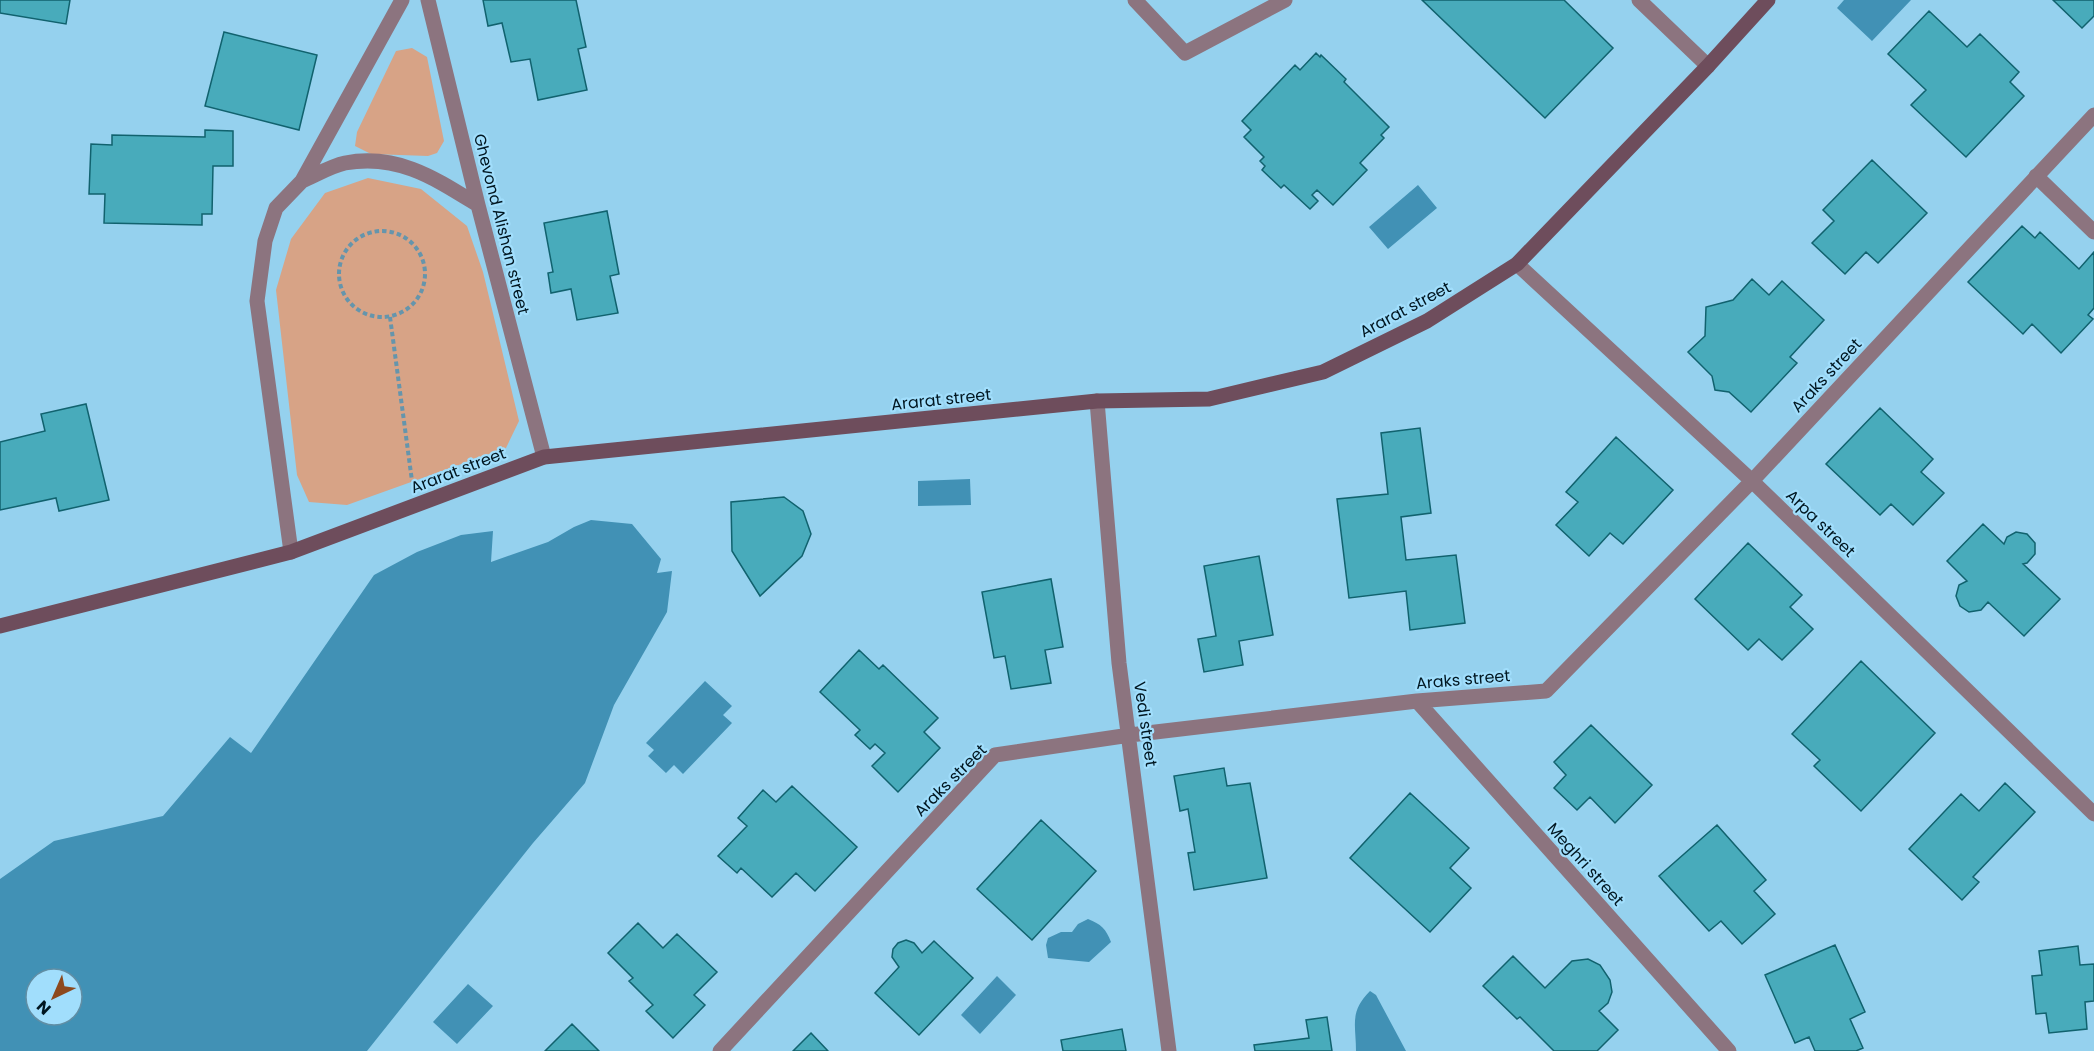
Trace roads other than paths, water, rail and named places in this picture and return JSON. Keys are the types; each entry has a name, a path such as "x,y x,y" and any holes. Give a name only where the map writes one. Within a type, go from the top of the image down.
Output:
{"street":[{"path":"291,552 257,301 265,241 276,208 303,181 402,0"},
{"name":"Ghevond Alishan street","path":"428,0 543,457"},
{"path":"1135,0 1185,53 1285,0"},
{"path":"1639,0 1708,66"},
{"name":"Ararat street","path":"0,626 291,552 543,457 1097,401 1209,399 1323,372 1426,321 1517,264 1708,66 1768,0"},
{"name":"Araks street","path":"720,1051 995,755 1130,735 1417,701 1546,691 1752,481 2094,115"},
{"path":"303,181 344,163 383,160 432,176 478,206"},
{"path":"2036,176 2094,232"},
{"name":"Arpa street","path":"1517,264 1752,481 2094,814"},
{"name":"Vedi street","path":"1097,401 1119,663 1169,1051"},
{"name":"Meghri street","path":"1417,701 1729,1051"}],"water":[{"path":"1844,0 1911,0 1872,41 1837,8"},
{"path":"1418,185 1437,208 1388,249 1369,227"},
{"path":"970,479 971,505 918,506 918,481"},
{"path":"591,520 632,524 661,559 657,573 672,571 667,612 614,705 585,783 533,843 367,1051 0,1051 0,879 54,841 163,816 230,737 251,753 374,575 417,552 461,535 493,531 491,562 548,542"},
{"path":"705,681 732,706 723,715 732,723 683,774 674,765 666,773 648,756 654,750 646,743"},
{"path":"1088,919 1103,927 1111,942 1089,962 1048,958 1046,945 1048,938 1061,932 1072,932 1078,924"},
{"path":"997,976 1016,995 980,1034 961,1015"},
{"path":"468,984 493,1006 457,1044 433,1022"},
{"path":"1370,991 1376,995 1406,1051 1356,1051 1356,1012"}]}
